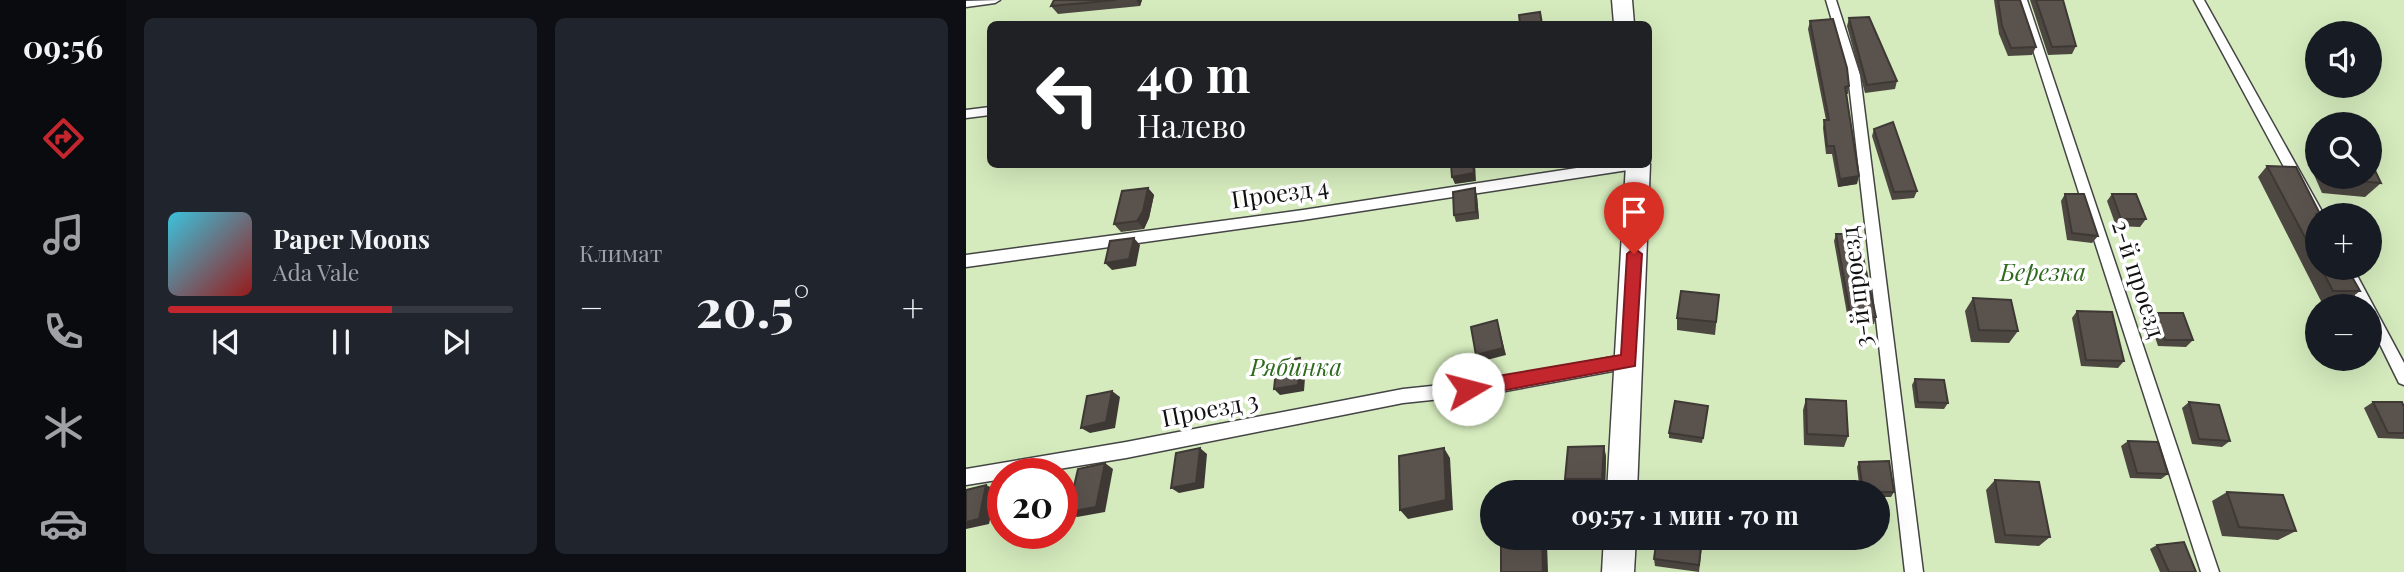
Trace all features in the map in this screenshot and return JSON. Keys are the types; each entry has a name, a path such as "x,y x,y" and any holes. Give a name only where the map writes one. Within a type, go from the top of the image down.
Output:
{"street":[{"path":"1622,0 1625,21"},
{"path":"1623,480 1638,169"},
{"path":"1618,572 1619,550"}],"lane":[{"path":"966,4 995,0"},
{"name":"3-й проезд","path":"1831,0 1854,75 1914,572"},
{"name":"2-й проезд","path":"2022,0 2210,572"},
{"path":"2199,0 2310,203"},
{"path":"966,114 987,111"},
{"name":"Проезд 4","path":"966,261 1610,168"},
{"path":"2382,334 2404,378"},
{"name":"Проезд 3","path":"966,477 1126,450 1403,396 1489,387 1629,361"}],"green space":[{"path":"966,0 2404,0 2404,572 966,572"}],"building":[{"path":"1054,0 1116,0 1051,6"},
{"path":"1998,0 2020,0 2036,47 2011,48 2002,26"},
{"path":"2036,0 2063,0 2076,46 2052,47"},
{"path":"1540,12 1542,21 1520,21 1519,15"},
{"path":"1869,17 1897,81 1867,85 1849,18"},
{"path":"1833,19 1847,68 1849,86 1845,87 1859,176 1840,179 1834,146 1827,146 1824,120 1829,120 1810,21"},
{"path":"1893,122 1917,191 1894,192 1874,129"},
{"path":"2267,166 2296,167 2314,203 2305,203 2305,237"},
{"path":"1451,168 1473,168 1474,173 1452,177"},
{"path":"1148,188 1143,211 1137,221 1114,224 1122,191"},
{"path":"1475,188 1476,212 1454,215 1453,192"},
{"path":"2065,194 2084,194 2098,236 2072,233"},
{"path":"2112,194 2136,194 2146,219 2121,219"},
{"path":"1836,234 1858,234 1876,317 1851,318"},
{"path":"1134,238 1129,259 1105,263 1110,241"},
{"path":"2327,280 2354,280 2360,291 2333,291"},
{"path":"1681,291 1719,295 1716,322 1677,318"},
{"path":"1973,298 2011,300 2018,331 1979,330"},
{"path":"2077,311 2112,312 2124,361 2086,360"},
{"path":"2155,313 2183,313 2193,340 2165,340"},
{"path":"1497,320 1503,348 1476,355 1471,327"},
{"path":"1300,358 1298,385 1274,389 1277,362"},
{"path":"1915,379 1944,380 1948,403 1918,402"},
{"path":"1112,391 1106,422 1081,428 1087,396"},
{"path":"1806,399 1846,401 1848,436 1807,434"},
{"path":"1675,401 1708,406 1703,438 1669,433"},
{"path":"2189,402 2219,405 2230,441 2199,439"},
{"path":"2373,402 2402,402 2404,433 2388,433"},
{"path":"2128,441 2158,442 2168,474 2137,473"},
{"path":"1604,446 1602,479 1565,479 1568,447"},
{"path":"1200,448 1196,483 1171,488 1176,453"},
{"path":"1444,448 1446,500 1400,510 1399,456"},
{"path":"1889,461 1894,492 1890,492 1890,480 1861,480 1859,462"},
{"path":"1105,463 1096,507 1078,510 1078,469"},
{"path":"1995,480 2039,482 2050,537 2005,535"},
{"path":"986,485 979,519 966,522 966,490"},
{"path":"2227,492 2283,495 2296,531 2239,527"},
{"path":"2184,542 2196,572 2169,572 2157,545"},
{"path":"1501,550 1542,550 1543,572 1501,572"},
{"path":"1655,550 1701,550 1699,565 1654,559"}],"route":[{"path":"1468,389 1629,361 1634,254"}],"park label":[{"name":"Березка","path":"2043,273"},
{"name":"Рябинка","path":"1296,368"}]}
